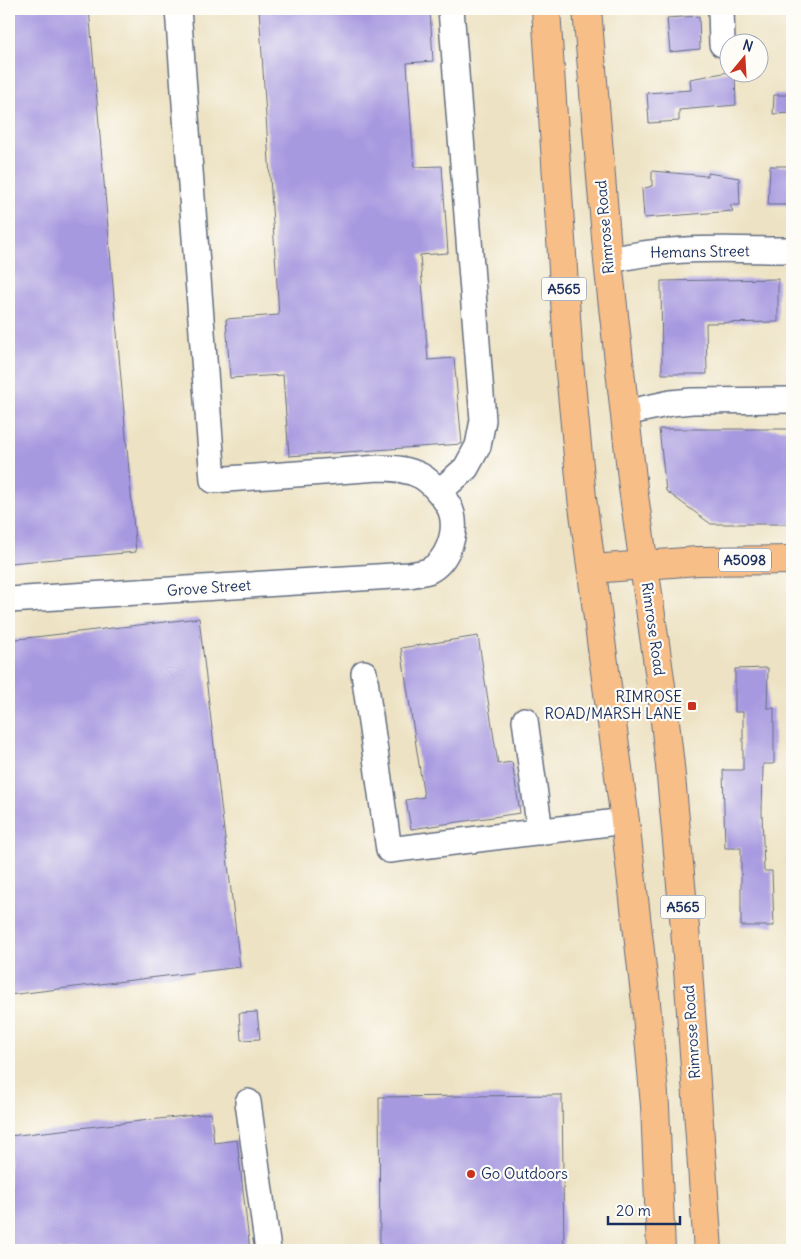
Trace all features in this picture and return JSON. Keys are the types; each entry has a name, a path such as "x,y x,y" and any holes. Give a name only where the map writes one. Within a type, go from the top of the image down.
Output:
{"main road":[{"name":"A565","path":"546,9 569,362 582,498 625,821 646,1003 654,1106 661,1250"},
{"name":"Rimrose Road","path":"587,9 608,260 643,564 661,686 673,803 708,1250"},
{"name":"A5098","path":"592,569 698,561 792,560"}],"street":[{"path":"178,9 214,480 401,468 422,477 440,492 466,468 478,446 483,420 451,9"},
{"path":"721,9 722,32"},
{"name":"Hemans Street","path":"608,260 642,253 668,251 792,250"},
{"path":"626,413 671,403 692,401 792,400"},
{"name":"Grove Street","path":"9,600 409,575 428,570 442,560 452,540 452,514 440,492"},
{"path":"364,673 389,850 625,821"},
{"path":"525,720 540,832"},
{"path":"248,1102 268,1250"}],"building":[{"path":"9,9 89,9 136,552 9,563"},
{"path":"259,9 430,9 433,61 407,63 414,167 442,166 448,253 420,255 428,360 454,358 462,444 289,456 283,375 230,378 226,319 279,315"},
{"path":"699,16 700,49 670,52 667,18"},
{"path":"718,74 718,82 735,82 736,105 679,110 679,121 649,123 647,93 691,90 690,79"},
{"path":"774,95 792,95 792,113 773,114"},
{"path":"770,166 792,166 792,205 768,205"},
{"path":"652,171 707,176 708,173 739,178 740,205 730,205 733,211 644,218 642,189 652,186"},
{"path":"778,279 778,322 706,323 707,374 662,374 661,281"},
{"path":"659,429 792,429 792,524 711,524 666,491"},
{"path":"199,618 240,967 9,995 9,640"},
{"path":"478,636 498,764 512,762 520,813 411,829 406,800 424,797 401,648"},
{"path":"768,668 767,708 774,708 774,764 763,764 762,813 764,871 772,871 774,926 741,926 741,848 725,848 723,770 743,770 743,712 735,712 735,669"},
{"path":"257,1012 260,1039 241,1040 239,1013"},
{"name":"Go Outdoors","path":"562,1095 564,1250 380,1250 379,1097"},
{"path":"211,1113 214,1143 237,1140 250,1250 9,1250 9,1136"}],"place":[{"name":"RIMROSE ROAD/MARSH LANE","path":"692,706"},
{"name":"Go Outdoors","path":"471,1174"}]}
